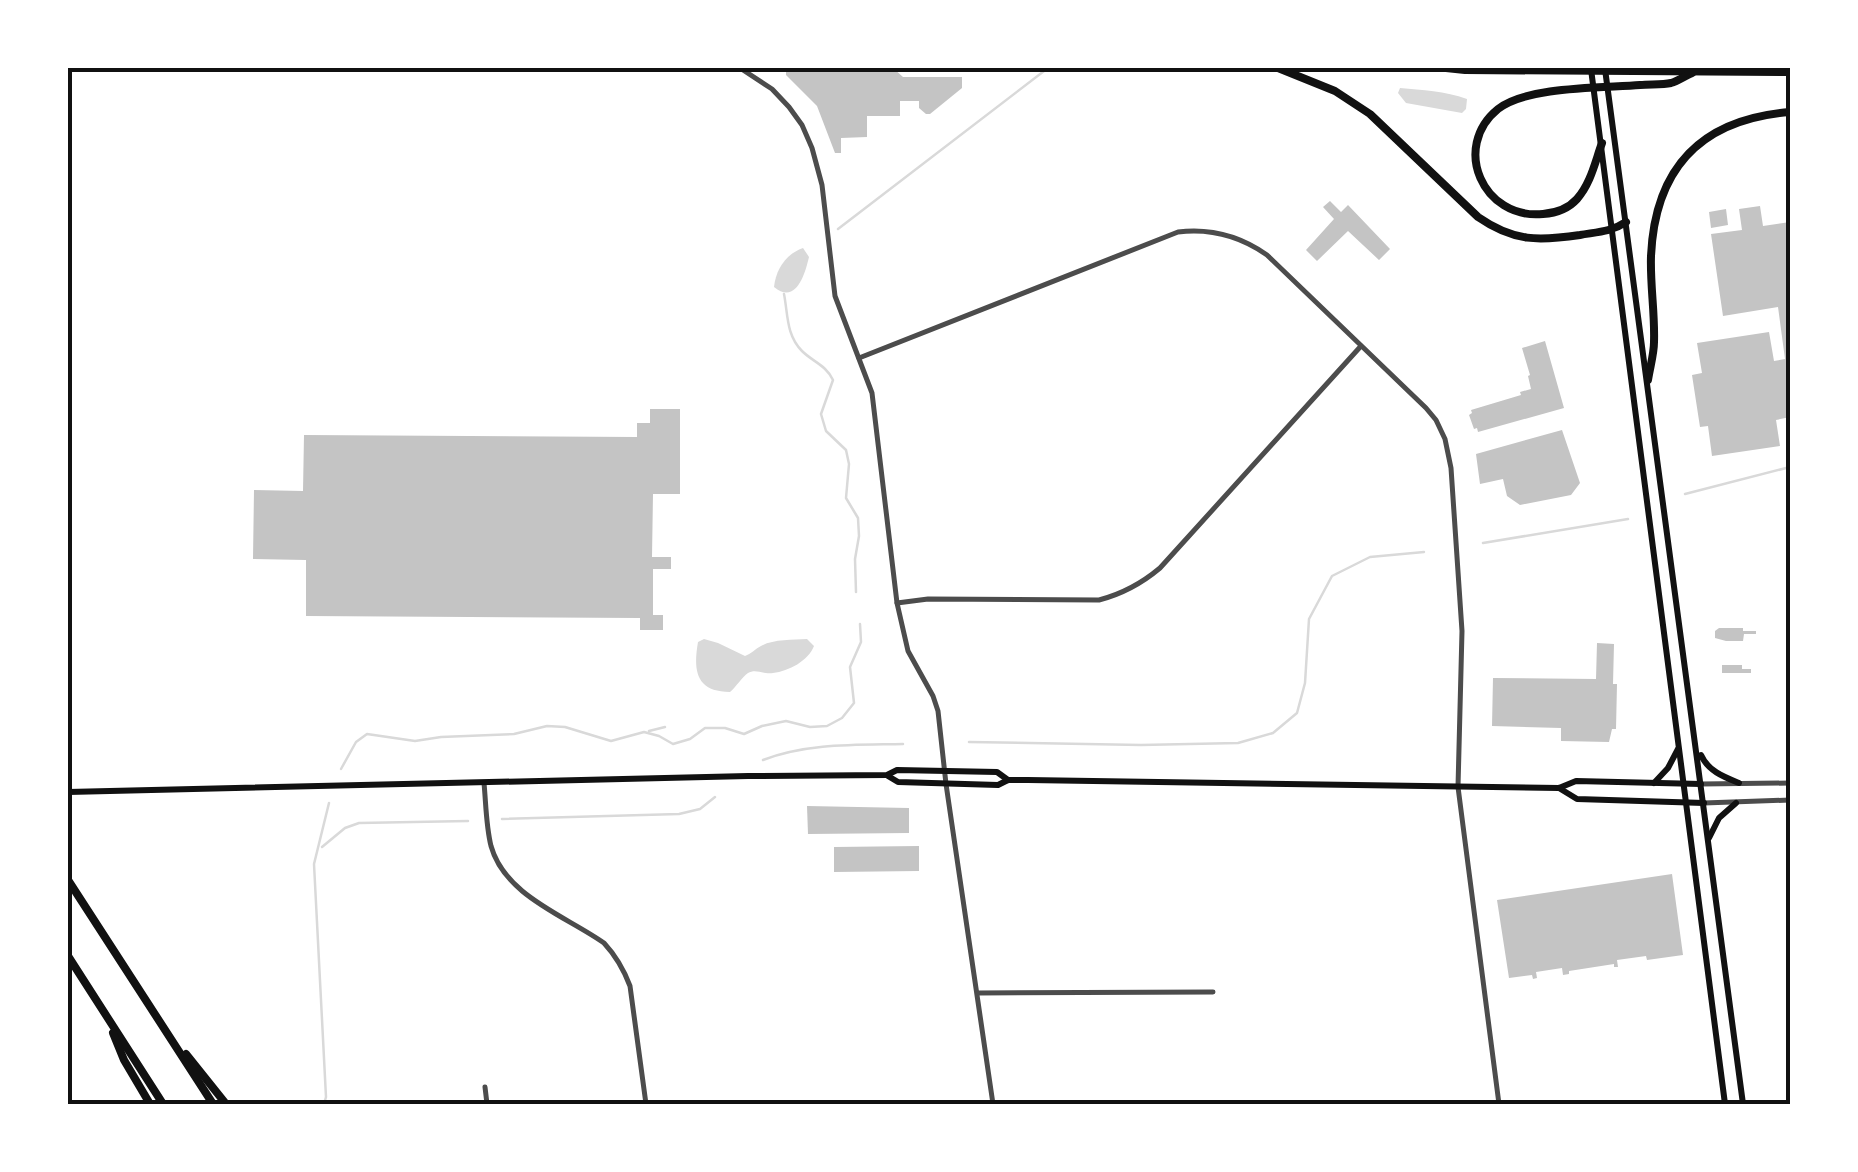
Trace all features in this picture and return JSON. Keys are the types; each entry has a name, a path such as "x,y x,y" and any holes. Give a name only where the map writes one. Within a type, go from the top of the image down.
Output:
{"highway":[{"path":"1278,68 1335,91 1370,114 1478,217 1496,229 1542,240 1614,230 1626,222"},
{"path":"1446,68 1790,72"},
{"path":"1602,143 1584,189 1570,206 1554,212 1534,214 1505,207 1492,197 1478,172 1476,151 1480,132 1506,104 1562,90 1671,83 1692,73"},
{"path":"1648,380 1654,345 1651,258 1664,188 1692,150 1718,130 1737,121 1790,112"},
{"path":"68,880 213,1104"},
{"path":"68,956 163,1104"},
{"path":"159,1018 226,1104"},
{"path":"108,1019 124,1060 150,1104"}],"main road":[{"path":"1591,68 1725,1104"},
{"path":"1605,68 1744,1104"},
{"path":"1696,744 1703,761 1739,784"},
{"path":"1653,784 1668,768 1679,747"},
{"path":"887,776 897,770 996,772 1008,780"},
{"path":"68,792 748,776 887,776 898,782 998,785 1008,780 1559,788 1576,781 1701,784"},
{"path":"1559,788 1577,799 1704,804"},
{"path":"1709,839 1719,818 1736,803"}],"street":[{"path":"740,68 772,88 802,125 822,184 835,296 872,393 897,603 908,651 938,711 993,1104"},
{"path":"859,358 1178,232 1195,230 1237,237 1254,246 1426,408 1436,420 1449,451 1462,631 1458,787 1499,1104"},
{"path":"897,603 928,599 1098,600 1131,588 1160,568 1361,346"},
{"path":"484,783 492,849 505,874 530,897 604,944 625,974 630,986 646,1104"},
{"path":"1701,784 1790,783"},
{"path":"1704,804 1790,800"},
{"path":"978,993 1213,992"},
{"path":"484,1087 487,1104"}],"shaded area":[{"path":"1400,88 1459,96 1467,99 1466,109 1462,113 1406,103 1398,93"},
{"path":"803,248 809,257 805,271 794,290 782,292 774,287 777,274 792,254"},
{"path":"704,639 745,656 777,641 807,639 814,646 797,664 773,673 751,672 730,692 710,688 699,678 698,642"}],"building":[{"path":"786,68 893,68 903,77 962,77 962,88 930,114 919,108 919,101 900,101 900,116 867,116 867,137 841,138 841,153 835,153 817,106 786,75"},
{"path":"1330,201 1341,212 1348,205 1390,249 1379,260 1348,231 1317,261 1306,250 1334,219 1323,207"},
{"path":"1760,206 1763,226 1790,222 1790,417 1776,420 1780,446 1712,456 1708,426 1700,427 1692,375 1702,373 1697,343 1769,332 1774,361 1785,359 1778,307 1723,316 1711,234 1742,230 1739,209"},
{"path":"1726,209 1728,225 1711,228 1709,212"},
{"path":"1545,341 1564,408 1478,432 1474,429 1471,410 1531,389 1522,348"},
{"path":"650,409 680,409 680,494 653,494 652,557 671,557 671,569 653,569 653,615 663,615 663,630 640,630 640,618 306,616 306,560 253,559 254,490 303,491 304,435 637,437 637,423 650,423"},
{"path":"1562,430 1580,483 1571,495 1520,505 1507,496 1503,479 1480,484 1476,454"},
{"path":"1719,628 1743,628 1756,634 1744,634 1743,641 1726,641 1715,638"},
{"path":"1597,643 1614,644 1616,729 1612,729 1609,742 1561,741 1561,728 1492,726 1493,678 1596,679"},
{"path":"1722,665 1742,665 1751,673 1722,673"},
{"path":"807,806 909,808 909,833 808,834"},
{"path":"919,846 919,871 834,872 834,847"},
{"path":"1672,874 1683,955 1617,960 1618,967 1614,964 1563,975 1562,968 1536,972 1537,978 1533,979 1532,975 1509,978 1497,900"}],"waterway":[{"path":"838,229 1048,68"},
{"path":"784,294 793,338 833,380 821,414 826,431 846,450 849,464 846,498 858,518 859,536 856,592"},
{"path":"1685,494 1790,467"},
{"path":"1483,543 1628,519"},
{"path":"969,742 1238,743 1273,733 1297,713 1305,683 1309,619 1332,576 1370,557 1424,552"},
{"path":"341,769 356,742 367,734 415,741 514,734 547,726 565,727 611,741 644,732 673,744 690,739 705,728 725,728 744,734 786,721 810,727 827,726 842,718 854,703 850,667 861,642 860,624"},
{"path":"649,731 665,727"},
{"path":"763,760 815,748 903,744"},
{"path":"502,819 679,814 700,809 715,797"},
{"path":"324,1104 314,864 329,803"},
{"path":"322,847 345,828 359,823 468,821"}]}
